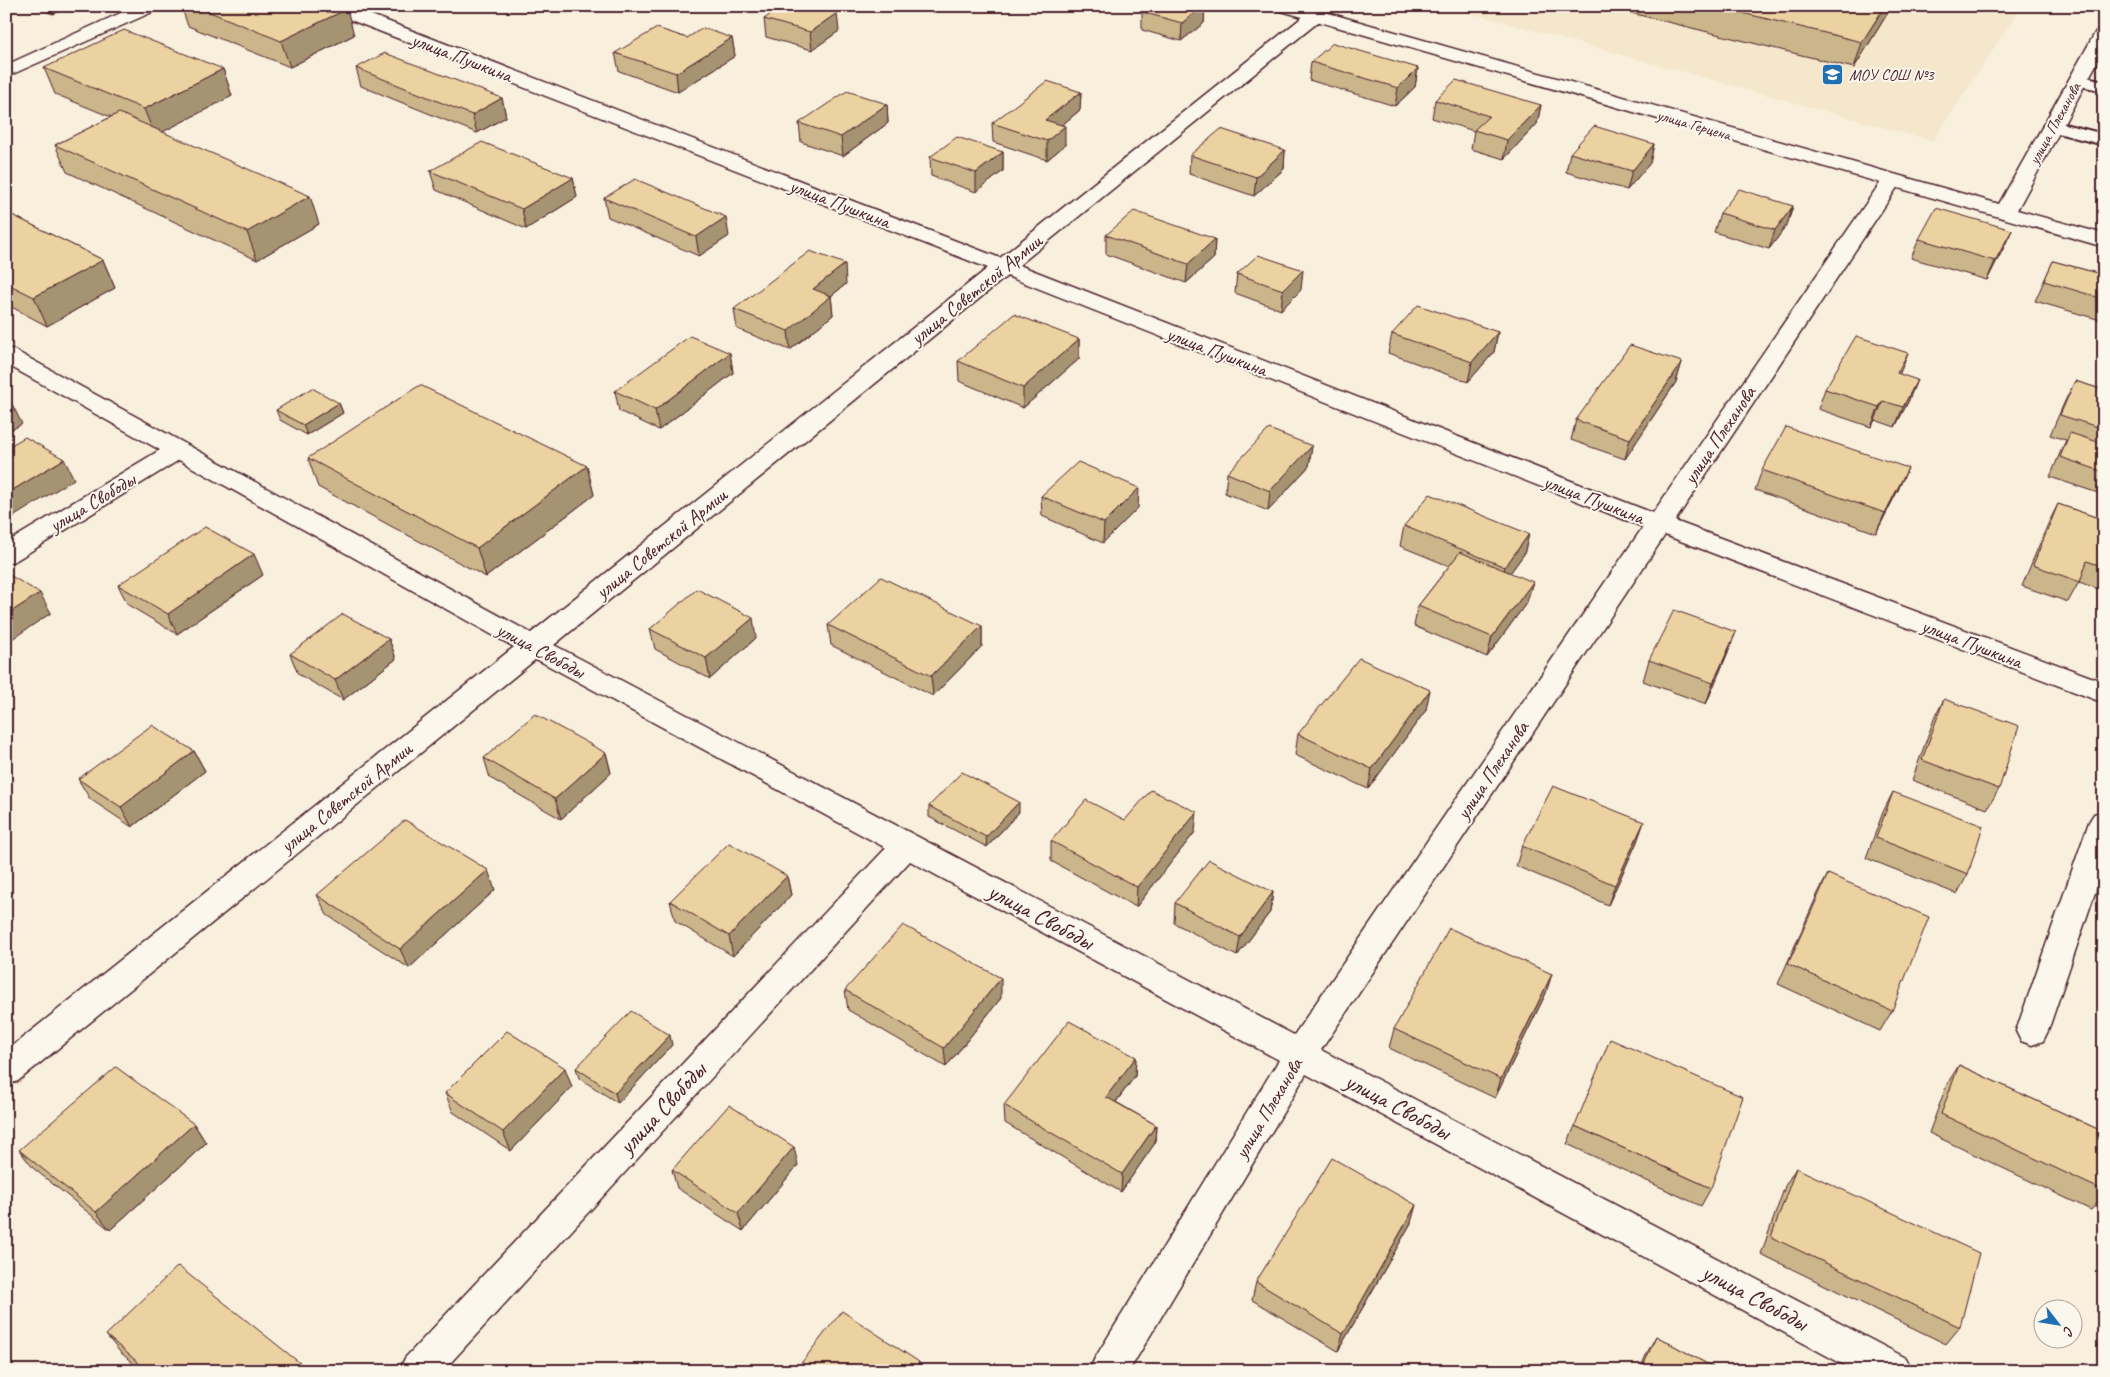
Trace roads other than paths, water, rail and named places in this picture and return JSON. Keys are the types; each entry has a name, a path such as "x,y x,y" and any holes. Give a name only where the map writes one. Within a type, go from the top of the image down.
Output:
{"street":[{"path":"6,72 151,6"},
{"name":"улица Пушкина","path":"331,6 1659,524 2104,693"},
{"name":"улица Герцена","path":"1284,6 2104,241"},
{"name":"улица Советской Армии","path":"6,1071 1316,16"},
{"name":"улица Плеханова","path":"2005,212 2104,33"},
{"name":"улица Плеханова","path":"1108,1371 1300,1054 1892,180"},
{"name":"улица Свободы","path":"6,355 534,646 1890,1370"},
{"name":"улица Свободы","path":"6,555 178,450"},
{"path":"2032,1031 2104,822"},
{"name":"улица Свободы","path":"418,1371 907,844"}],"lane":[{"path":"2078,80 2104,86"},
{"path":"2052,126 2104,140"}],"place":[{"name":"МОУ СОШ №3","path":"1833,74"}]}
